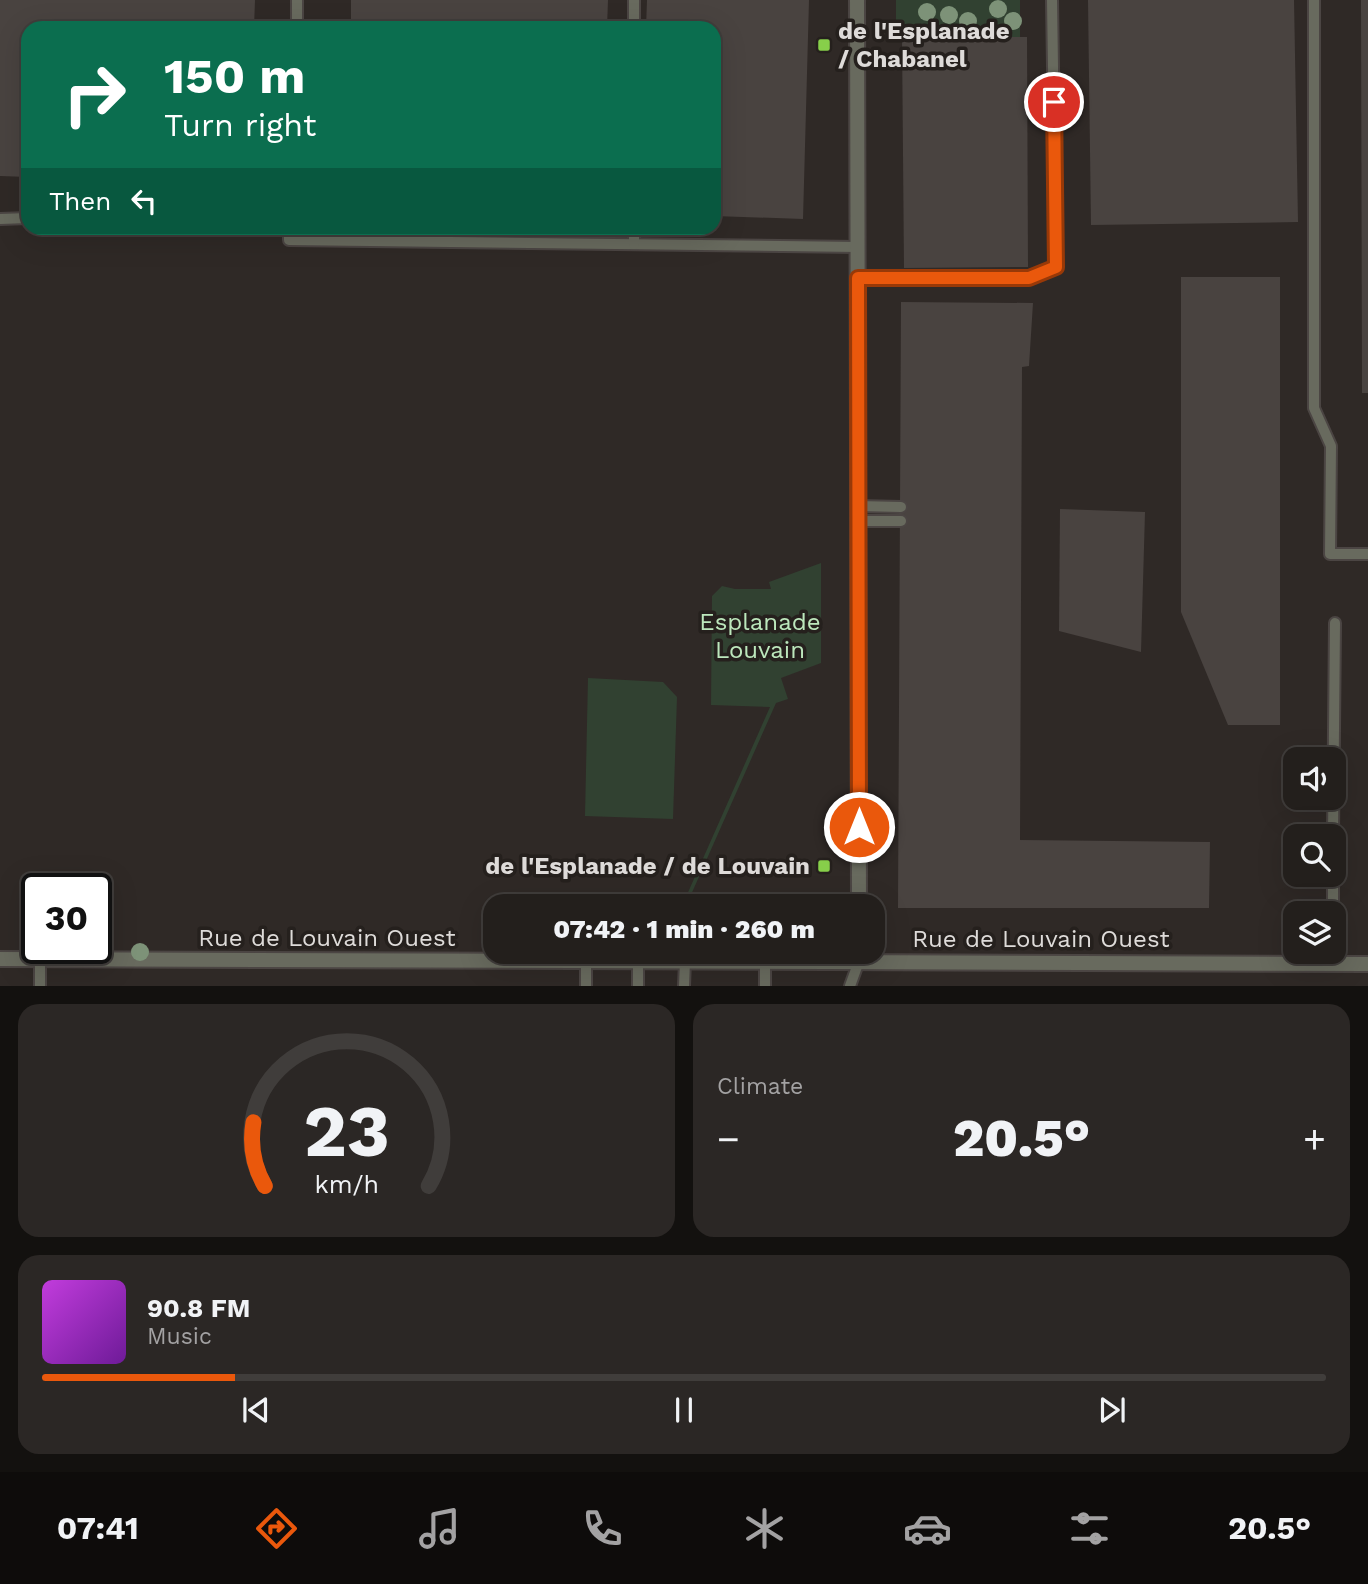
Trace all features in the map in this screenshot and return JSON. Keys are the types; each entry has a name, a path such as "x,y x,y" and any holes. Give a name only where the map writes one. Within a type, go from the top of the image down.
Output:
{"street":[{"path":"857,0 859,894"},
{"name":"Rue de Louvain Ouest","path":"885,957 1283,958"},
{"name":"Rue de Louvain Ouest","path":"0,959 21,960"},
{"name":"Rue de Louvain Ouest","path":"112,960 483,961"},
{"name":"Rue de Louvain Ouest","path":"1346,960 1368,964"}],"lane":[{"path":"297,0 297,21"},
{"path":"634,21 635,0"},
{"path":"858,278 1029,278 1056,267 1052,0"},
{"path":"1314,0 1314,408 1331,446 1330,554 1368,554"},
{"path":"0,219 21,218"},
{"path":"289,235 289,240 858,247"},
{"path":"634,235 634,244"},
{"path":"858,506 901,507"},
{"path":"858,521 901,521"},
{"path":"1333,824 1335,623"},
{"path":"40,964 40,985"},
{"path":"586,964 586,985"},
{"path":"638,964 638,985"},
{"path":"684,985 685,964"},
{"path":"765,964 765,985"},
{"path":"850,985 857,964"}],"green space":[{"path":"896,0 1020,0 1020,37 896,37"},
{"name":"Esplanade Louvain","path":"821,563 821,663 781,678 788,699 776,703 691,894 687,894 770,707 711,705 712,596 722,586 735,589 771,589 769,582"},
{"path":"588,678 663,682 677,697 673,819 585,816"}],"building":[{"path":"0,0 255,0 254,21 21,21 21,177 0,176"},
{"path":"351,0 608,0 607,21 351,21"},
{"path":"647,0 809,0 803,219 721,216 721,21 646,21"},
{"path":"1088,0 1294,0 1298,222 1091,225"},
{"path":"1361,0 1368,0 1368,393 1362,393"},
{"path":"902,37 1027,37 1028,267 904,268"},
{"path":"1181,277 1280,277 1280,725 1228,725 1181,612"},
{"path":"901,302 1033,303 1029,366 1022,367 1020,840 1210,842 1209,908 898,908"},
{"path":"1060,509 1145,512 1141,652 1059,631"}],"place":[{"name":"de l'Esplanade / Chabanel","path":"824,45"},
{"name":"de l'Esplanade / de Louvain","path":"824,866"}],"route":[{"path":"859,827 858,278 1029,278 1056,267 1054,102"}]}
